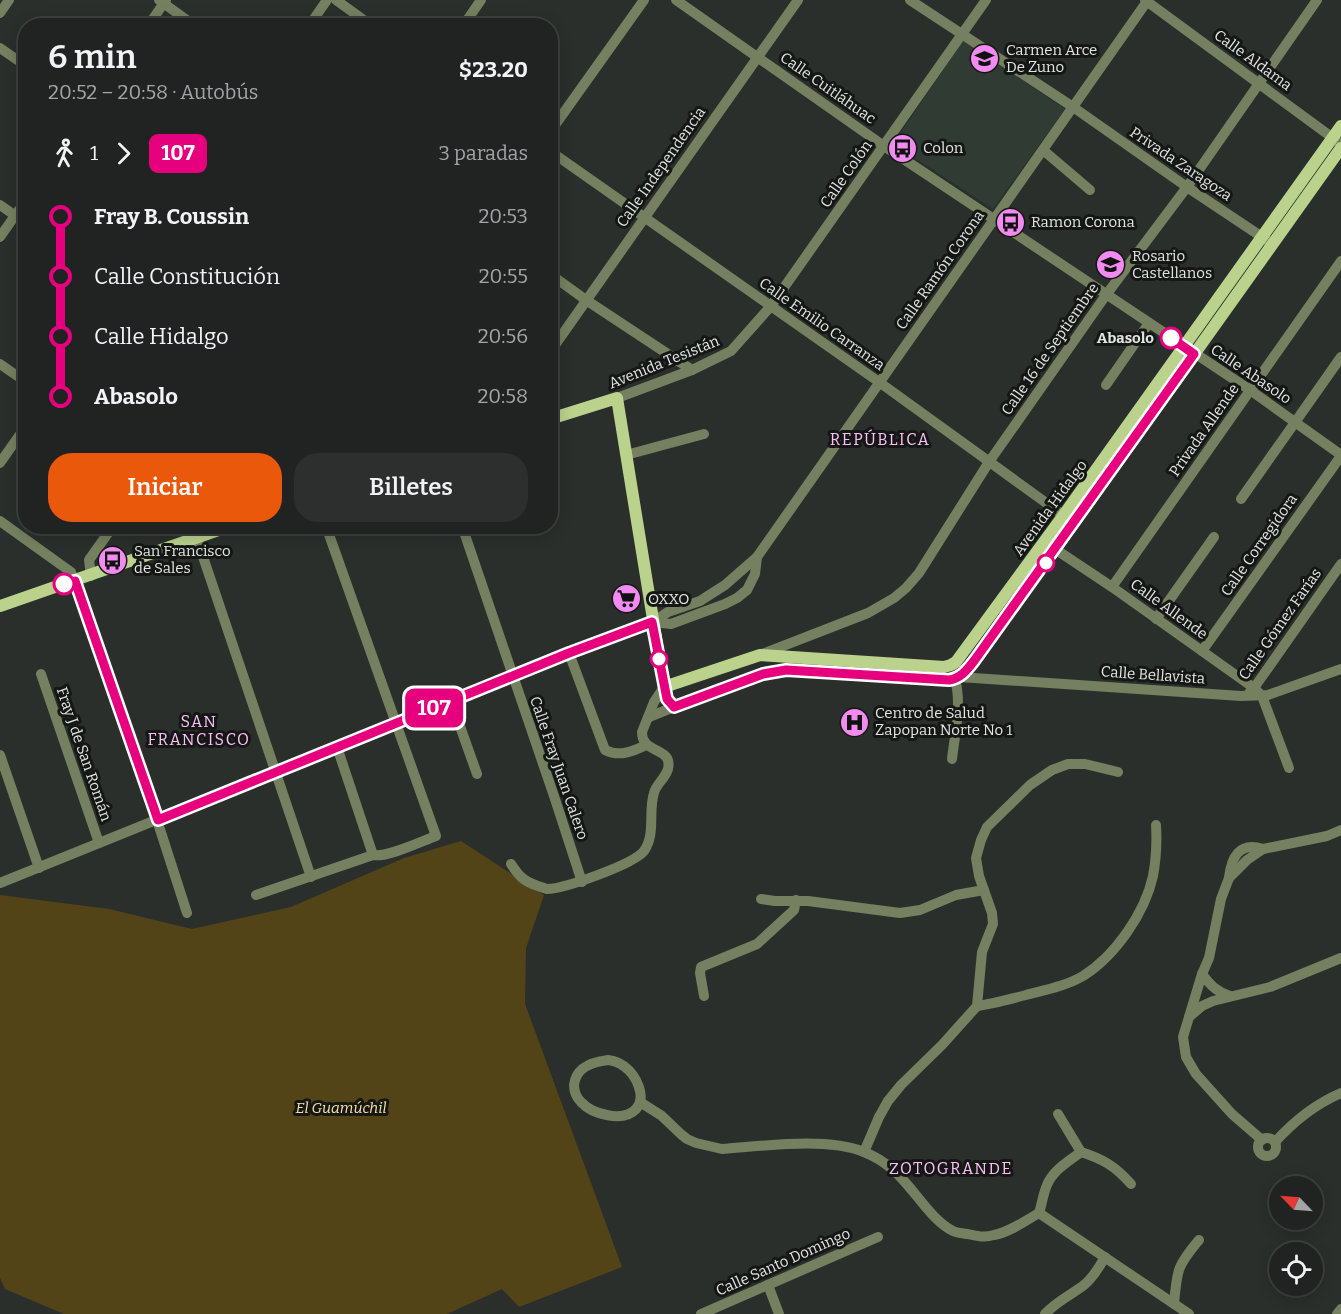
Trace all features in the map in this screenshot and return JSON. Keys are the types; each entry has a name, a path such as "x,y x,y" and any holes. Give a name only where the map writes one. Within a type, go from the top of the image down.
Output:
{"main road":[{"name":"Avenida Hidalgo","path":"664,687 760,655 944,667 956,662 1189,350 1338,143 1341,126"},
{"name":"Avenida Hidalgo","path":"957,678 974,661 1056,549 1189,350"},
{"name":"Avenida Tesistán","path":"558,416 617,398"},
{"path":"617,398 652,622 667,699 674,707 763,674 786,670 949,680 957,678"},
{"path":"0,606 210,534"},
{"path":"990,617 1001,625"}],"street":[{"path":"0,13 9,0"},
{"path":"315,18 327,0"},
{"path":"336,0 361,18"},
{"path":"469,18 481,0"},
{"path":"558,121 644,0"},
{"name":"Calle Cuitláhuac","path":"676,0 884,146 994,218"},
{"name":"Calle Independencia","path":"558,340 798,0"},
{"name":"Privada Zaragoza","path":"910,0 1073,107 1268,240"},
{"name":"Calle Colón","path":"771,306 986,0"},
{"name":"Calle Aldama","path":"1147,0 1338,143"},
{"name":"Calle Ramón Corona","path":"652,622 668,612 700,601 725,585 757,557 1147,0"},
{"name":"Calle 16 de Septiembre","path":"760,655 868,613 894,598 919,573 989,462 1106,295 1188,187 1317,0"},
{"path":"153,18 163,1 185,18"},
{"path":"0,48 18,60"},
{"path":"1042,150 1090,190"},
{"name":"Calle Emilio Carranza","path":"558,157 879,382 1074,523"},
{"path":"0,205 18,218"},
{"path":"0,237 18,212"},
{"name":"Calle Abasolo","path":"994,218 1250,390 1341,456"},
{"name":"Privada Allende","path":"1112,587 1341,261"},
{"path":"558,280 692,370"},
{"name":"Avenida Tesistán","path":"617,398 692,370 731,351 771,306"},
{"path":"1106,385 1149,323"},
{"path":"1241,499 1341,357"},
{"path":"0,364 18,376"},
{"path":"626,455 704,434"},
{"path":"0,463 18,437"},
{"name":"Calle Corregidora","path":"1202,651 1341,456"},
{"path":"0,522 71,572 158,820 187,913"},
{"path":"91,576 89,560 107,534"},
{"path":"256,896 373,855 379,856 395,852 436,836 329,534"},
{"name":"Calle Fray Juan Calero","path":"465,534 582,882"},
{"path":"1156,619 1214,537"},
{"path":"197,539 311,877"},
{"name":"Calle Allende","path":"1056,549 1258,692"},
{"name":"Calle Ramón Corona","path":"652,622 671,624 736,598 747,590 755,574 757,557"},
{"name":"Calle Gómez Farías","path":"1258,692 1341,564"},
{"path":"0,883 569,653 652,622"},
{"path":"569,653 604,750 619,754 634,751 646,745"},
{"name":"Calle Bellavista","path":"957,678 1240,696 1258,692 1269,695 1341,669"},
{"name":"Fray J de San Román","path":"41,675 99,843"},
{"path":"952,759 958,704 957,678"},
{"path":"511,864 526,882 546,889 582,882 638,857 646,849 652,826 653,793 668,768 663,754 646,745 642,732 654,702 664,687"},
{"path":"1258,692 1289,768"},
{"path":"451,701 477,774"},
{"path":"649,717 674,707"},
{"path":"337,747 373,855"},
{"path":"0,755 39,868"},
{"path":"864,1152 888,1101 976,1006 982,952 993,924 976,858 987,827 1030,785 1052,770 1068,764 1085,764 1118,772"},
{"path":"976,1006 990,1005 1067,984 1083,976 1106,959 1124,937 1142,907 1153,877 1157,844 1156,825"},
{"path":"1341,830 1327,836 1263,849 1254,846 1239,852 1233,859 1221,899 1209,958 1183,1037 1186,1057 1196,1074 1232,1114 1262,1140 1269,1138 1275,1142 1294,1122 1341,1093"},
{"path":"761,899 796,900 900,913 920,910 956,896 984,891"},
{"path":"704,996 700,967 756,944 794,910 796,900"},
{"path":"1188,1018 1207,1003 1270,987 1341,958"},
{"path":"1202,974 1218,991 1230,996"},
{"path":"597,1061 616,1062 626,1067 633,1075 640,1094 640,1102 630,1113 621,1115 599,1113 589,1109 577,1097 574,1088 576,1077 581,1069 597,1061"},
{"path":"640,1102 662,1116 682,1136 709,1147 722,1149 807,1144 844,1146 864,1152 892,1169 943,1224 953,1231 980,1237 1011,1229 1039,1213 1050,1178 1081,1152"},
{"path":"1058,1114 1081,1152 1109,1163 1131,1184"},
{"path":"1039,1213 1190,1314"},
{"name":"Calle Santo Domingo","path":"701,1314 878,1237"},
{"path":"1174,1304 1179,1267 1199,1240"},
{"path":"1046,1314 1054,1304 1094,1276 1105,1257"},
{"path":"768,1285 779,1314"},
{"path":"1337,1314 1341,1309"}],"shaded area":[{"path":"963,41 1065,109 993,209 893,144"}],"green space":[{"name":"El Guamúchil","path":"461,841 544,895 526,948 525,1004 622,1267 519,1307 502,1289 447,1314 64,1314 5,1289 0,1278 0,895 109,909 192,929 291,907 404,858"}],"bus line":[{"name":"107","path":"64,584 75,581 158,820 569,653 652,622 667,699 674,707 763,674 786,670 955,679 974,661 1194,354 1171,338"}],"place":[{"name":"Carmen Arce De Zuno","path":"985,59"},
{"name":"Colon","path":"902,148"},
{"name":"Ramon Corona","path":"1010,222"},
{"name":"Rosario Castellanos","path":"1111,265"},
{"name":"Abasolo","path":"1171,338"},
{"name":"San Francisco de Sales","path":"113,560"},
{"name":"OXXO","path":"627,599"},
{"name":"Centro de Salud Zapopan Norte No 1","path":"854,722"}],"district":[{"name":"REPÚBLICA","path":"880,439"},
{"name":"SAN FRANCISCO","path":"199,730"},
{"name":"ZOTOGRANDE","path":"951,1168"}]}
